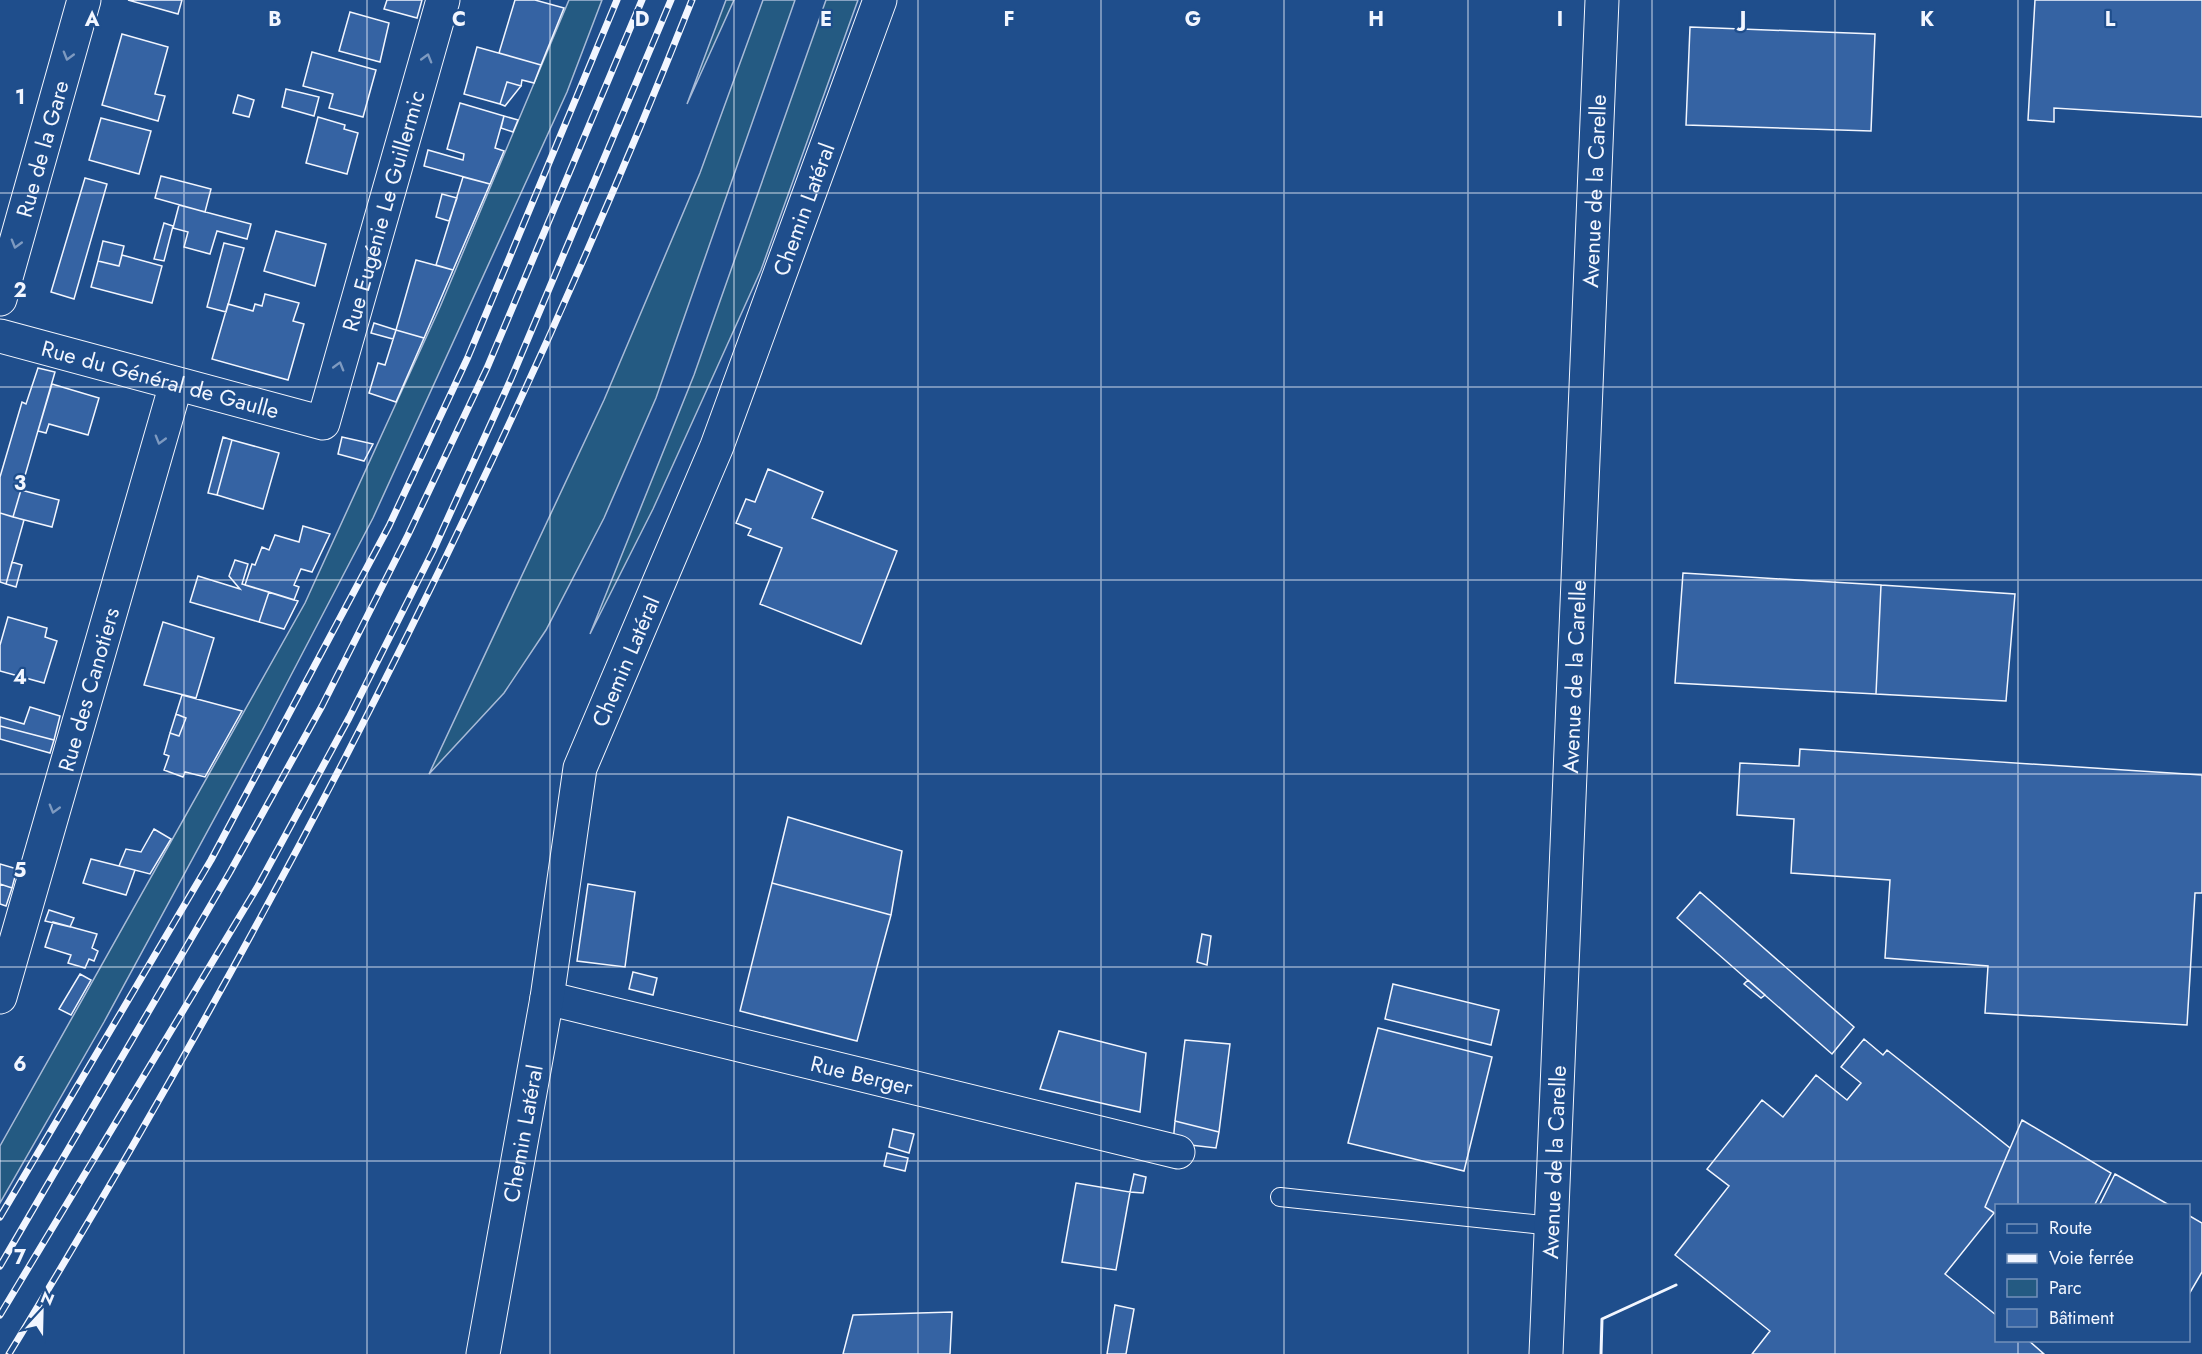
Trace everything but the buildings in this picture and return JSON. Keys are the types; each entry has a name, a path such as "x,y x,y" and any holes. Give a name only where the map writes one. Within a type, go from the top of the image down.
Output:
{"street":[{"name":"Rue de la Gare","path":"0,299 84,0"},
{"name":"Rue Eugénie Le Guillermic","path":"323,423 444,0"},
{"name":"Chemin Latéral","path":"483,1354 546,998 580,768 717,446 880,0"},
{"name":"Avenue de la Carelle","path":"1546,1354 1602,0"},
{"name":"Rue du Général de Gaulle","path":"0,336 323,423"},
{"name":"Rue des Canotiers","path":"0,998 176,384"},
{"name":"Rue Berger","path":"546,998 1178,1152"}],"lane":[{"path":"1280,1197 1552,1226"}],"green space":[{"path":"569,0 602,0 567,92 373,518 264,727 104,1022 0,1203 0,1146 305,603 440,307"},
{"path":"726,0 734,0 687,104"},
{"path":"763,0 795,0 656,398 604,518 546,630 504,693 429,774 604,400 700,173"},
{"path":"826,0 858,0 761,270 653,509 590,634 694,375"}],"railway":[{"path":"0,1217 211,860 389,526 468,357 617,0"},
{"path":"0,1266 230,872 322,706 408,535 487,368 642,0"},
{"path":"0,1315 258,886 349,718 433,551 511,379 671,0"},
{"path":"9,1354 200,1027 379,692 463,521 543,349 620,175 692,0"}],"wall":[{"path":"1601,1354 1602,1319 1676,1285"}]}
